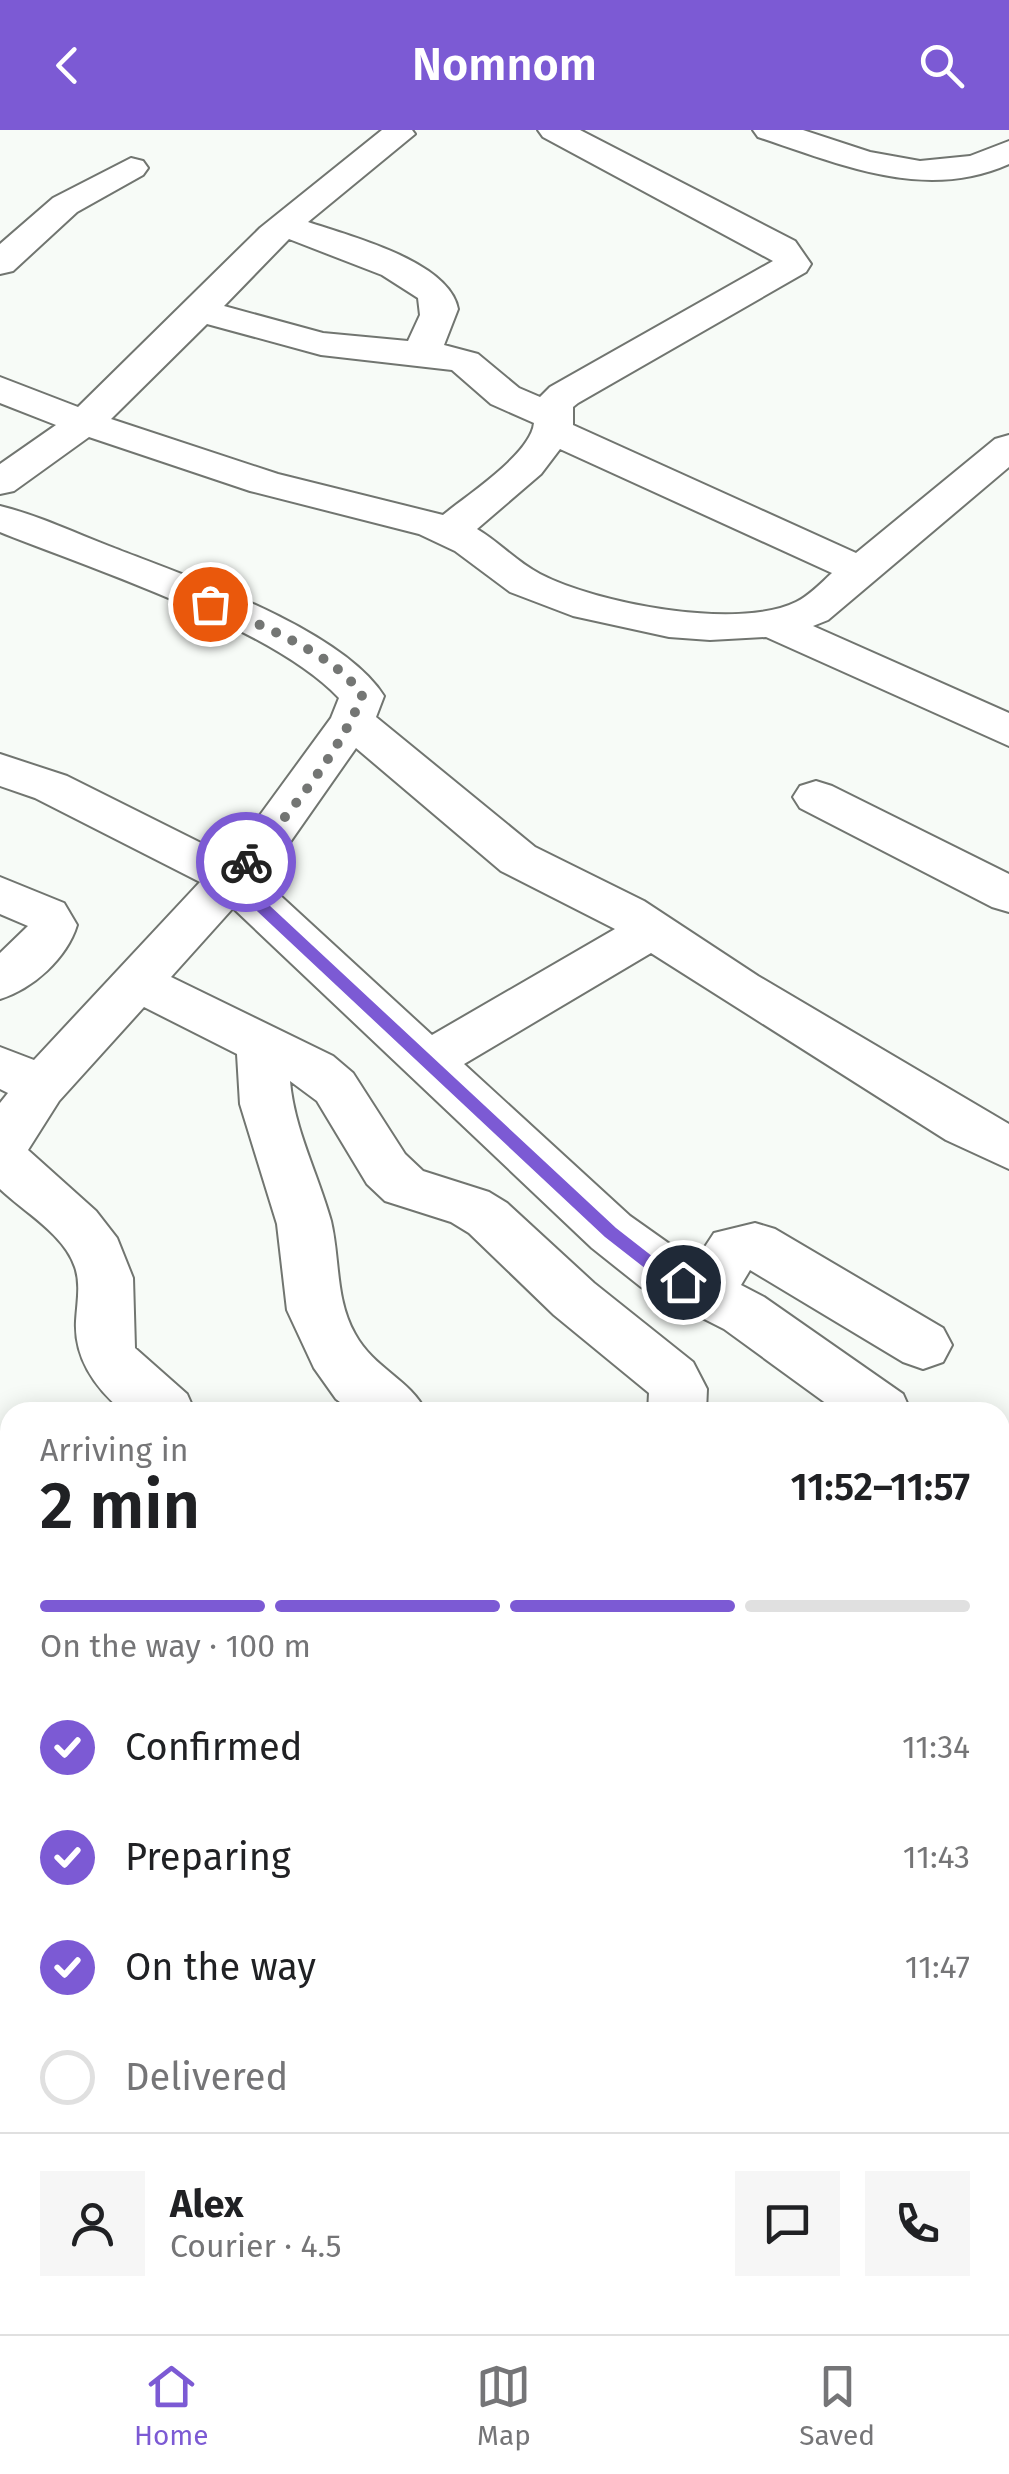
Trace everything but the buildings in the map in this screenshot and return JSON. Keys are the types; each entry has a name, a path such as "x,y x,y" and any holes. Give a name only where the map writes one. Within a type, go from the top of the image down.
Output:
{"street":[{"path":"449,531 527,466 554,424 554,404 564,394 793,264 782,249 554,130"},
{"path":"770,130 918,172 965,170 1009,151"},
{"path":"0,482 45,456 83,424 284,226 326,188 398,134"},
{"path":"0,263 65,205 130,168"},
{"path":"284,226 393,267 430,290 439,302 438,318 420,354"},
{"path":"199,310 320,344 465,362 505,396 554,424 862,570"},
{"path":"0,389 83,424 300,492 449,531 527,584 633,620 796,620 813,611 1009,447"},
{"path":"0,518 245,619 321,659 354,681 362,696 352,721 270,837 136,982 20,1076 1,1155 14,1172 84,1232 109,1286 105,1346 117,1368 155,1402"},
{"path":"771,623 1009,731"},
{"path":"352,721 518,858 627,914 756,998 965,1126 1009,1148"},
{"path":"0,769 52,788 231,878 611,1232 660,1271 705,1293 793,1347 868,1402"},
{"path":"816,797 1009,895"},
{"path":"0,894 46,915 54,925 48,940 0,982"},
{"path":"428,1061 652,930"},
{"path":"136,982 315,1070 335,1087 386,1169 404,1186 470,1207 488,1218 574,1300 660,1367 678,1389 677,1402"},
{"path":"262,1045 266,1104 304,1224 315,1310 334,1350 356,1382 383,1402"},
{"path":"705,1293 734,1249 755,1246 923,1345"}],"way so far":[{"path":"210,604 321,659 354,681 362,696 352,721 270,837 246,862"}],"route":[{"path":"246,862 231,878 611,1232 660,1271 683,1282"}]}
